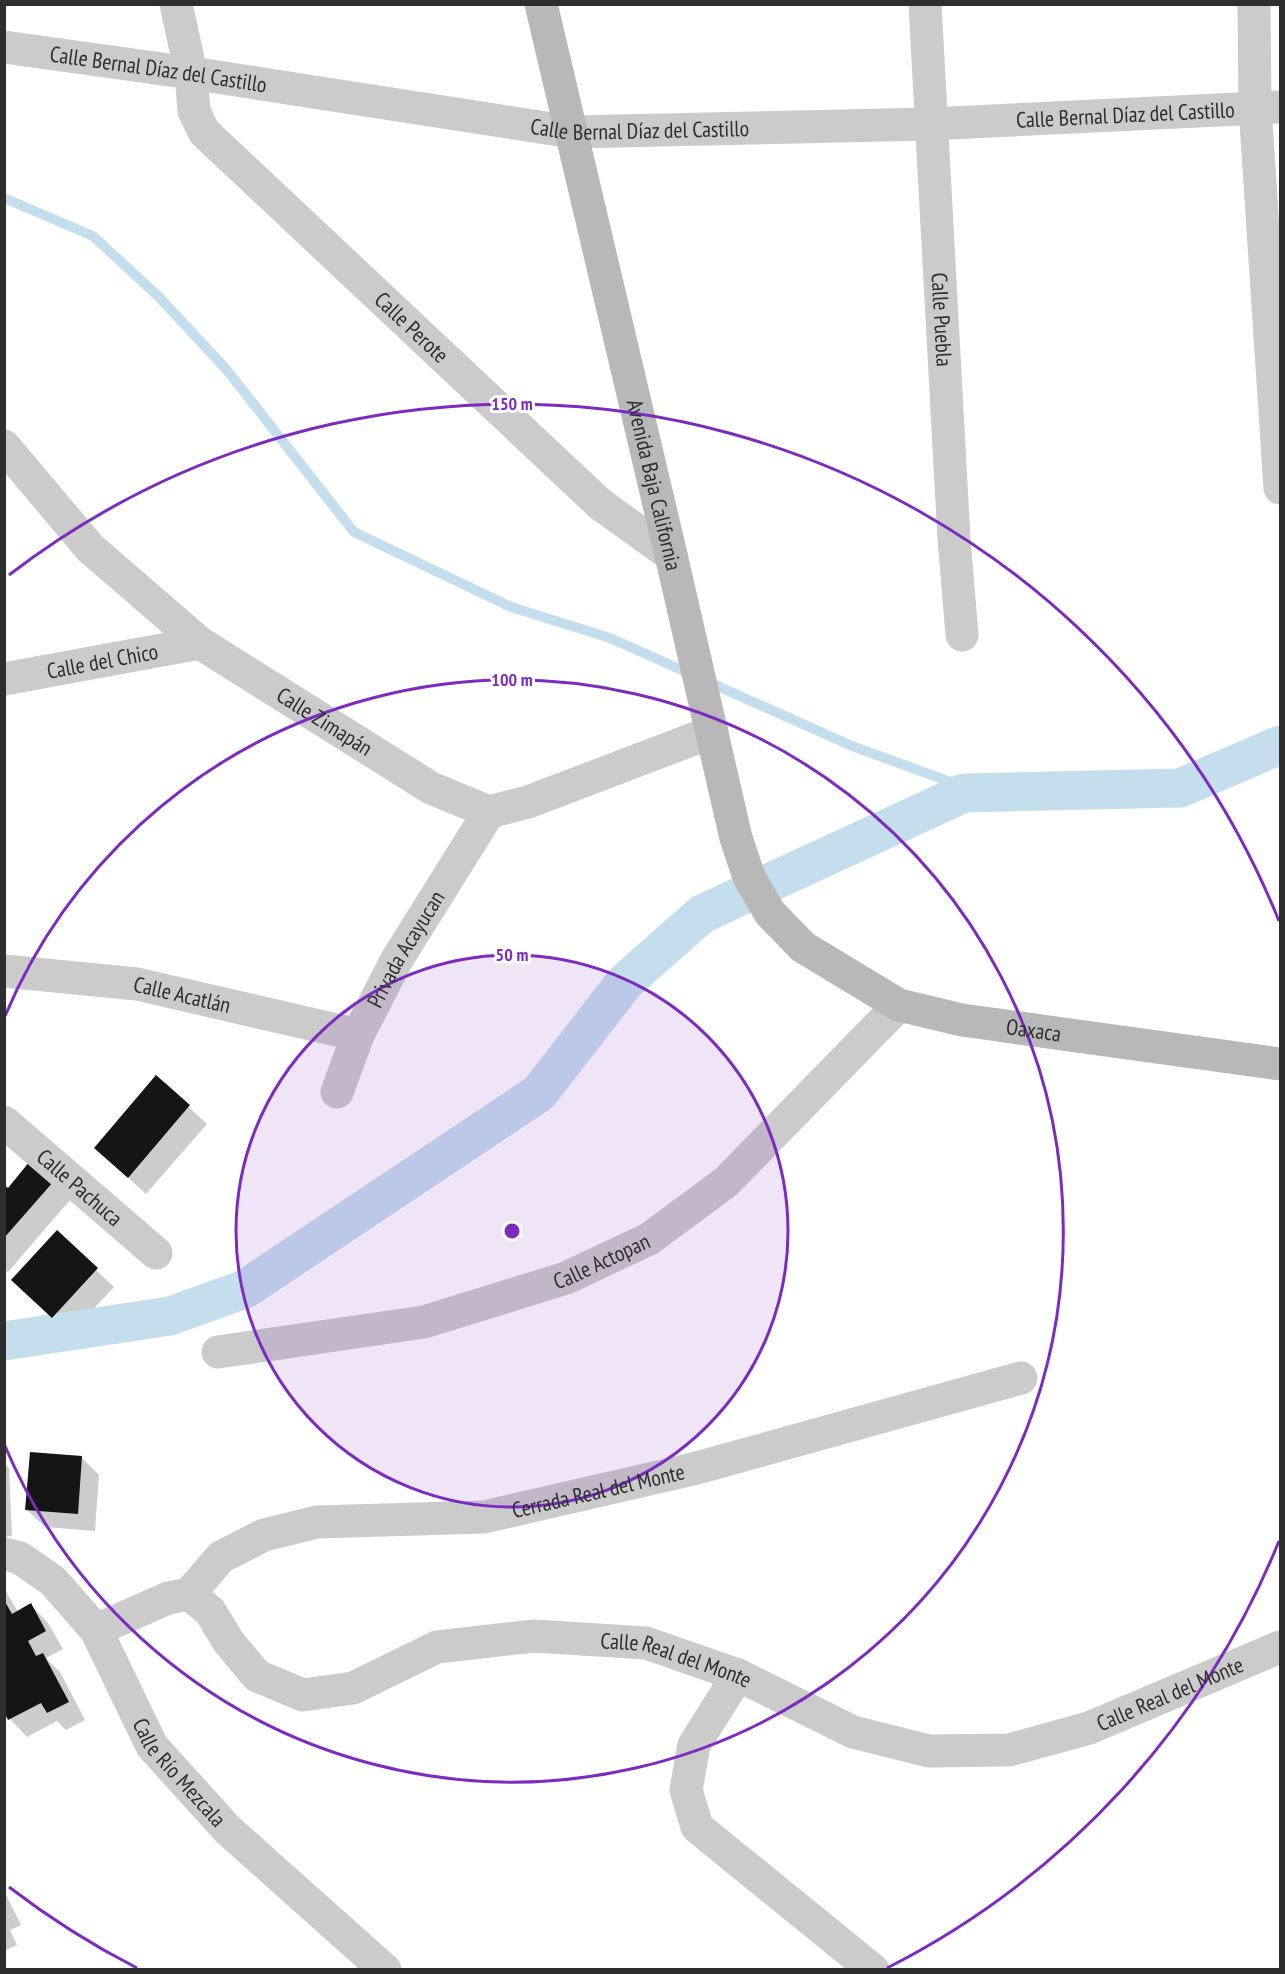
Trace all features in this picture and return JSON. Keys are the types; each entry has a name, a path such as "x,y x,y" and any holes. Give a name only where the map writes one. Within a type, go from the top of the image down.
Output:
{"main road":[{"name":"Avenida Baja California","path":"541,4 736,838 749,877 770,913 803,947"},
{"name":"Oaxaca","path":"803,947 899,1005 962,1020 1281,1064"}],"street":[{"name":"Calle Perote","path":"177,4 191,73 194,111 204,132 600,504 671,555"},
{"name":"Calle Puebla","path":"925,4 954,539 962,635"},
{"path":"1254,4 1268,107 1280,488"},
{"name":"Calle Bernal Díaz del Castillo","path":"4,47 191,73 572,132 930,124 1268,107"},
{"name":"Calle Zimapán","path":"4,446 90,548 200,643 431,788 489,812"},
{"name":"Calle del Chico","path":"4,679 200,643"},
{"path":"489,812 528,802 709,719"},
{"name":"Privada Acayucan","path":"337,1092 357,1035 396,961 489,812"},
{"name":"Calle Acatlán","path":"4,970 137,984 357,1035"},
{"name":"Calle Actopan","path":"218,1352 424,1322 566,1278 649,1239 726,1182 899,1005"},
{"name":"Calle Pachuca","path":"4,1122 156,1253"},
{"name":"Cerrada Real del Monte","path":"189,1594 221,1557 264,1535 317,1521 484,1517 693,1469 1021,1378"},
{"name":"Calle Río Mezcala","path":"4,1554 20,1558 53,1581 96,1630 152,1746 228,1830 385,1970"},
{"path":"96,1630 168,1598 189,1594"},
{"name":"Calle Real del Monte","path":"189,1594 210,1611 228,1641 257,1676 303,1695 353,1688 437,1647 534,1636 646,1643 738,1675 853,1732 929,1751 1009,1750 1089,1728 1281,1647"},
{"path":"738,1675 694,1745 686,1790 697,1827 873,1970"}],"building":[{"path":"156,1075 190,1105 128,1178 94,1148"},
{"path":"30,1161 54,1181 4,1238 4,1185 8,1188"},
{"path":"57,1230 98,1268 52,1318 11,1280"},
{"path":"30,1452 82,1456 78,1514 25,1510"},
{"path":"4,1600 12,1614 31,1603 46,1631 28,1641 36,1656 43,1653 69,1702 47,1713 41,1703 8,1720 4,1712"}],"waterway":[{"path":"4,198 93,236 158,296 226,369 354,532 511,607 610,638 852,746 981,793"},
{"path":"4,1341 170,1316 245,1289 539,1093 625,982 702,914 964,793 1180,788 1280,745"}]}
